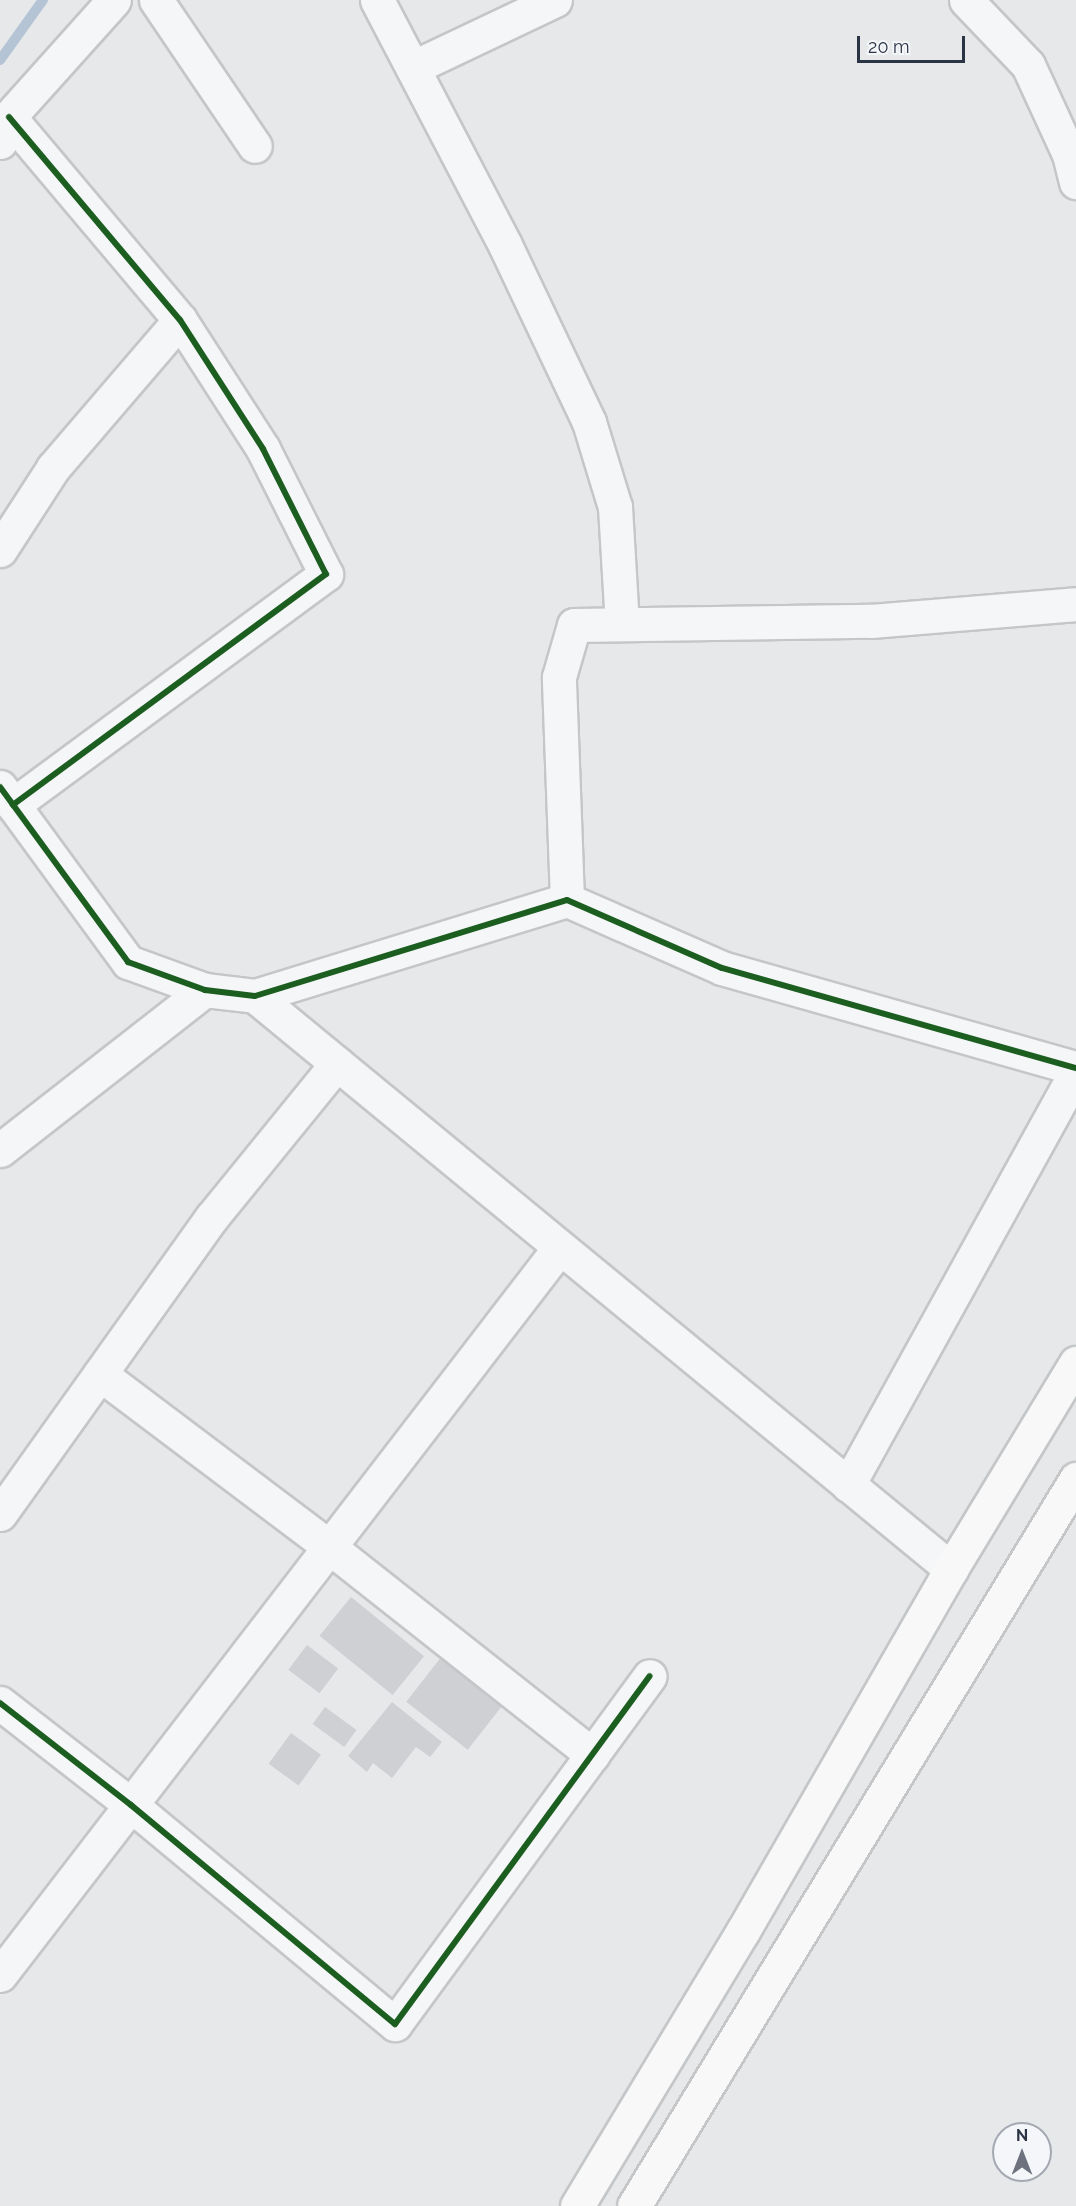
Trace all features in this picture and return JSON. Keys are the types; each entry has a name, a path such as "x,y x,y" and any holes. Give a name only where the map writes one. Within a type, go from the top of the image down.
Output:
{"main road":[{"path":"577,2206 744,1931 951,1569 1076,1363"},
{"path":"634,2206 1076,1479"}],"street":[{"path":"114,0 5,130 180,321 262,449 326,574 7,796 128,962 205,990 255,996 567,900 722,968 1076,1070 848,1485"},
{"path":"156,0 255,146"},
{"path":"377,0 414,67 589,423 615,507 622,624"},
{"path":"414,67 555,0"},
{"path":"966,0 1029,65 1069,154 1076,182"},
{"path":"0,550 53,468 180,321"},
{"path":"567,900 559,676 574,625 871,621 1076,604"},
{"path":"0,1150 205,990"},
{"path":"255,996 951,1569"},
{"path":"0,1514 212,1217 337,1063"},
{"path":"0,1975 560,1247"},
{"path":"100,1374 328,1546 592,1755"},
{"path":"0,1703 131,1805 395,2024 650,1676"}],"building":[{"path":"351,1597 424,1656 393,1695 320,1636"},
{"path":"307,1645 338,1668 319,1693 288,1670"},
{"path":"442,1656 503,1704 468,1750 406,1702"},
{"path":"392,1702 442,1742 430,1757 416,1747 392,1778 373,1763 367,1772 348,1756"},
{"path":"325,1707 357,1730 344,1747 313,1724"},
{"path":"291,1733 321,1755 299,1785 269,1764"}],"waterway":[{"path":"0,60 43,0"}],"cycle path":[{"path":"9,117 180,320 263,449 326,574 13,805"},
{"path":"0,787 128,962 205,990 255,996 567,900 722,968 1076,1068"},
{"path":"0,1703 131,1805 395,2024 650,1676"}]}
